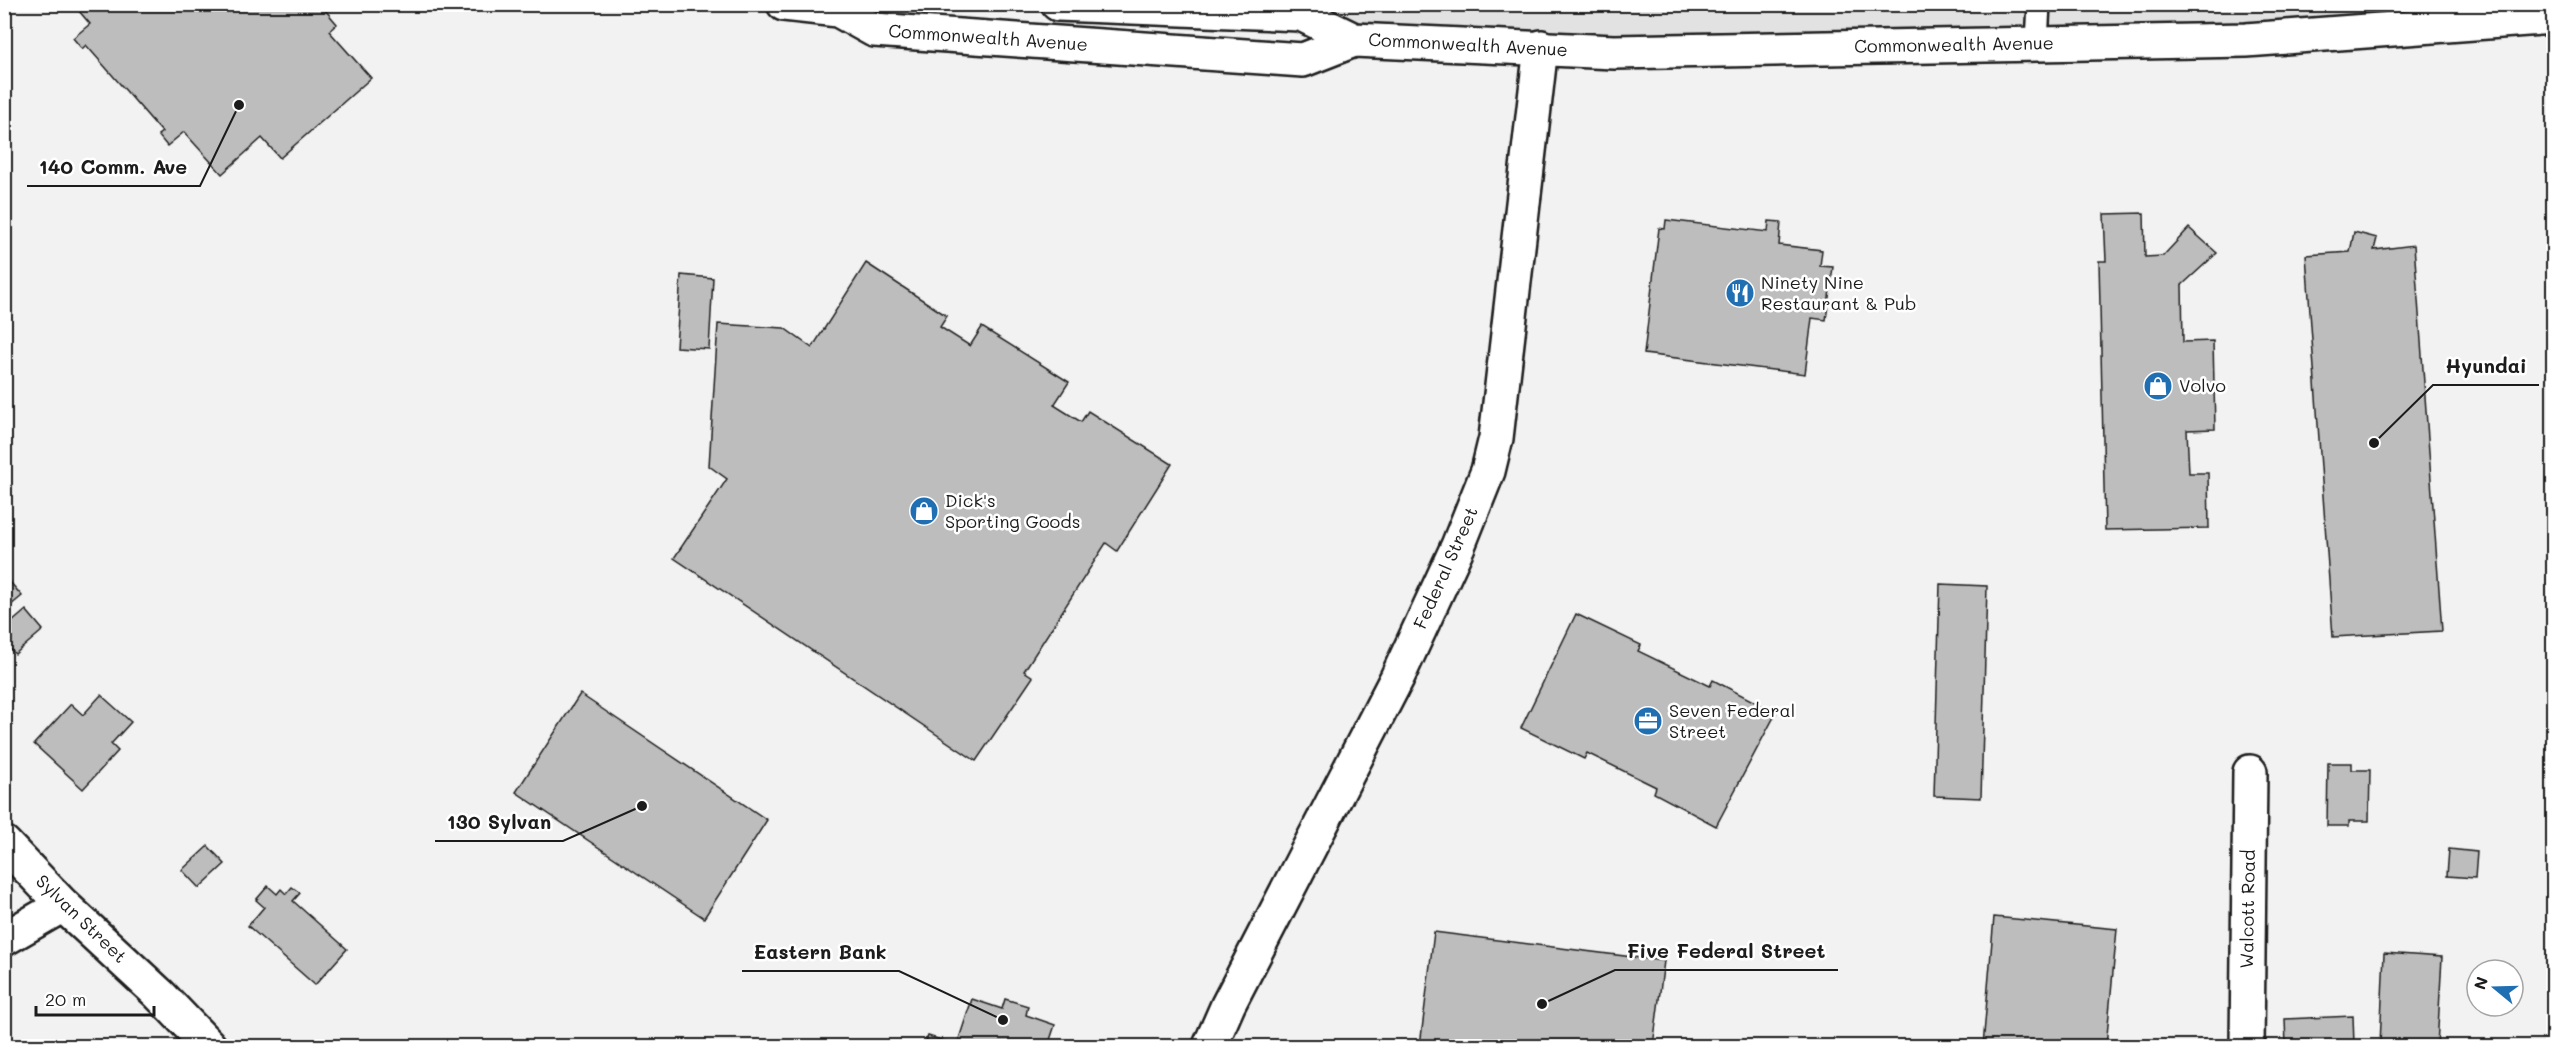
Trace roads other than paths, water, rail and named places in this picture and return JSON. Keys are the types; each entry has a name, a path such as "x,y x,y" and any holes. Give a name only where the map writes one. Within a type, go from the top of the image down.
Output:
{"street":[{"name":"Commonwealth Avenue","path":"783,4 844,8 874,30 1303,60 1354,40 1614,52 2037,42 2246,40 2553,17"},
{"name":"Commonwealth Avenue","path":"1058,4 1301,14 1354,40"},
{"name":"Federal Street","path":"1210,1047 1228,1005 1397,678 1458,546 1488,471 1496,438 1541,47"},
{"name":"Walcott Road","path":"2247,1047 2250,772"},
{"name":"Sylvan Street","path":"4,843 63,905 159,994 209,1047"},
{"path":"4,939 63,905"}],"lane":[{"path":"2037,42 2039,4"}],"place":[{"name":"140 Comm. Ave","path":"239,105"},
{"name":"Ninety Nine Restaurant & Pub","path":"1740,293"},
{"name":"Volvo","path":"2158,386"},
{"name":"Hyundai","path":"2374,443"},
{"name":"Dick's Sporting Goods","path":"924,511"},
{"name":"Seven Federal Street","path":"1648,721"},
{"name":"130 Sylvan","path":"642,806"},
{"name":"Five Federal Street","path":"1542,1004"},
{"name":"Eastern Bank","path":"1003,1020"}]}
